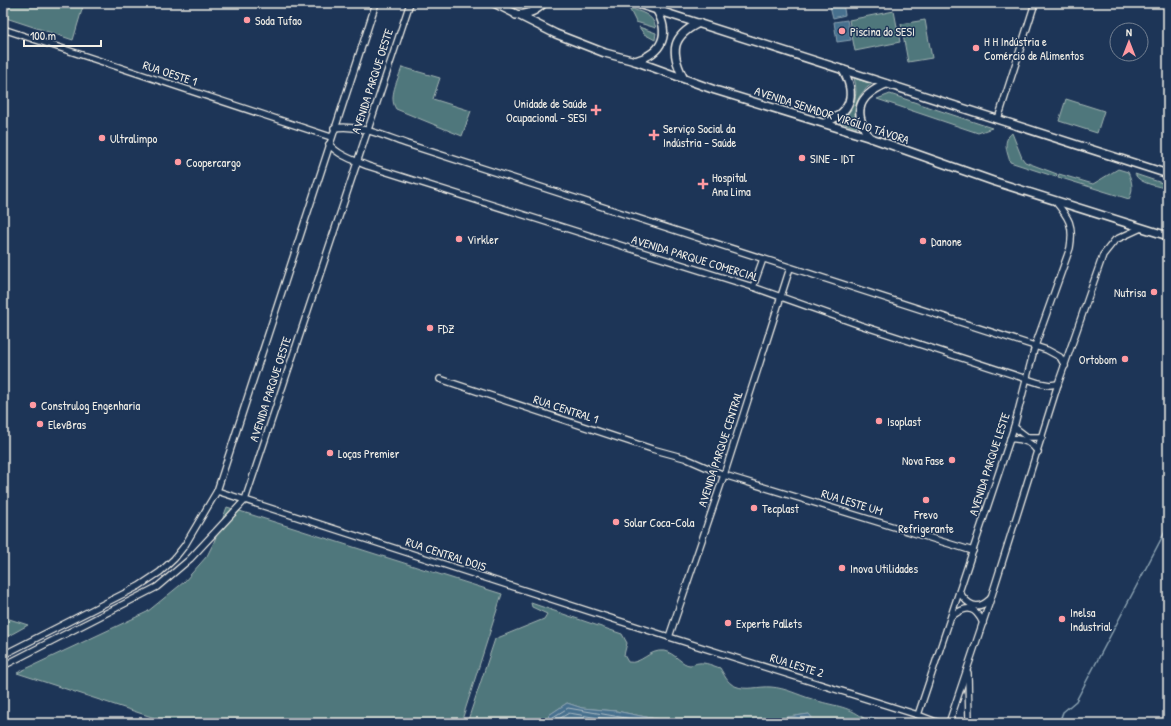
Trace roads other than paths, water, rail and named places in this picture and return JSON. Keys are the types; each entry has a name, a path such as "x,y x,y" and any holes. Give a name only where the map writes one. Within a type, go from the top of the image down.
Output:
{"main road":[{"name":"AVENIDA SENADOR VIRGÍLIO TÁVORA","path":"494,3 516,16 556,34 605,53 635,61 683,77 715,90 871,138 1054,200 1168,236"},
{"path":"516,16 537,10 544,3"},
{"path":"635,3 1168,174"},
{"path":"635,61 652,54 662,40 664,32 663,22 656,9"},
{"path":"683,77 675,57 676,44 684,32 699,23"},
{"path":"824,123 841,115 849,102 851,85 843,70"},
{"path":"871,138 859,116 861,104 868,93 886,84"}],"street":[{"name":"AVENIDA PARQUE OESTE","path":"3,655 139,586 160,572 174,559 185,545 216,491 376,3"},
{"name":"AVENIDA PARQUE OESTE","path":"3,666 157,587 190,559 245,500 410,3"},
{"path":"998,119 1035,3"},
{"name":"RUA OESTE 1","path":"3,29 331,137"},
{"name":"AVENIDA PARQUE COMERCIAL","path":"334,128 349,127 367,130 1035,346 1054,353 1064,362 1065,366"},
{"name":"AVENIDA PARQUE COMERCIAL","path":"329,144 338,153 357,162 754,287 860,325 1026,378 1050,385 1058,384"},
{"name":"AVENIDA PARQUE LESTE","path":"918,715 1014,428 1035,346 1070,248 1072,235 1070,224 1066,215 1054,200"},
{"path":"949,723 1038,452 1058,384 1103,255 1115,240 1141,228"},
{"path":"754,287 763,259"},
{"name":"AVENIDA PARQUE CENTRAL","path":"669,637 724,475 790,268"},
{"name":"RUA CENTRAL 1","path":"440,379 652,449 686,458 724,475"},
{"path":"1014,428 1027,437 1042,437"},
{"path":"1010,439 1025,440 1038,452"},
{"name":"RUA LESTE UM","path":"724,475 973,551"},
{"name":"RUA CENTRAL DOIS","path":"216,491 669,637"},
{"path":"960,593 965,601 973,606 982,606 991,598"},
{"path":"952,616 960,610 969,609 977,612 983,623"},
{"name":"RUA LESTE 2","path":"669,637 918,715"},
{"path":"968,668 967,693 969,723"},
{"path":"918,715 939,723"}],"water":[{"path":"843,3 845,15 833,18 830,6"},
{"name":"Piscina do SESI","path":"847,20 851,40 837,42 834,22"},
{"path":"567,703 582,708 616,711 676,723 547,723 549,715"},
{"path":"809,714 816,723 763,723 767,720"},
{"path":"871,717 890,723 861,723"}],"waterway":[{"path":"1059,723 1063,712 1076,701 1168,526"}],"place":[{"name":"Soda Tufao","path":"247,20"},
{"name":"Piscina do SESI","path":"842,31"},
{"name":"H H Indústria e Comércio de Alimentos","path":"976,48"},
{"name":"Unidade de Saúde Ocupacional - SESI","path":"596,110"},
{"name":"Serviço Social da Indústria - Saúde","path":"654,135"},
{"name":"Ultralimpo","path":"102,138"},
{"name":"SINE - IDT","path":"802,158"},
{"name":"Coopercargo","path":"178,162"},
{"name":"Hospital Ana Lima","path":"703,184"},
{"name":"Virkler","path":"459,239"},
{"name":"Danone","path":"923,241"},
{"name":"Nutrisa","path":"1154,292"},
{"name":"FDZ","path":"430,328"},
{"name":"Ortobom","path":"1125,359"},
{"name":"Construlog Engenharia","path":"33,405"},
{"name":"Isoplast","path":"879,421"},
{"name":"ElevBras","path":"40,424"},
{"name":"Loças Premier","path":"330,453"},
{"name":"Nova Fase","path":"952,460"},
{"name":"Frevo Refrigerante","path":"926,500"},
{"name":"Tecplast","path":"754,508"},
{"name":"Solar Coca-Cola","path":"616,522"},
{"name":"Inova Utilidades","path":"842,568"},
{"name":"Inelsa Industrial","path":"1062,619"},
{"name":"Experte Pallets","path":"728,623"}]}
